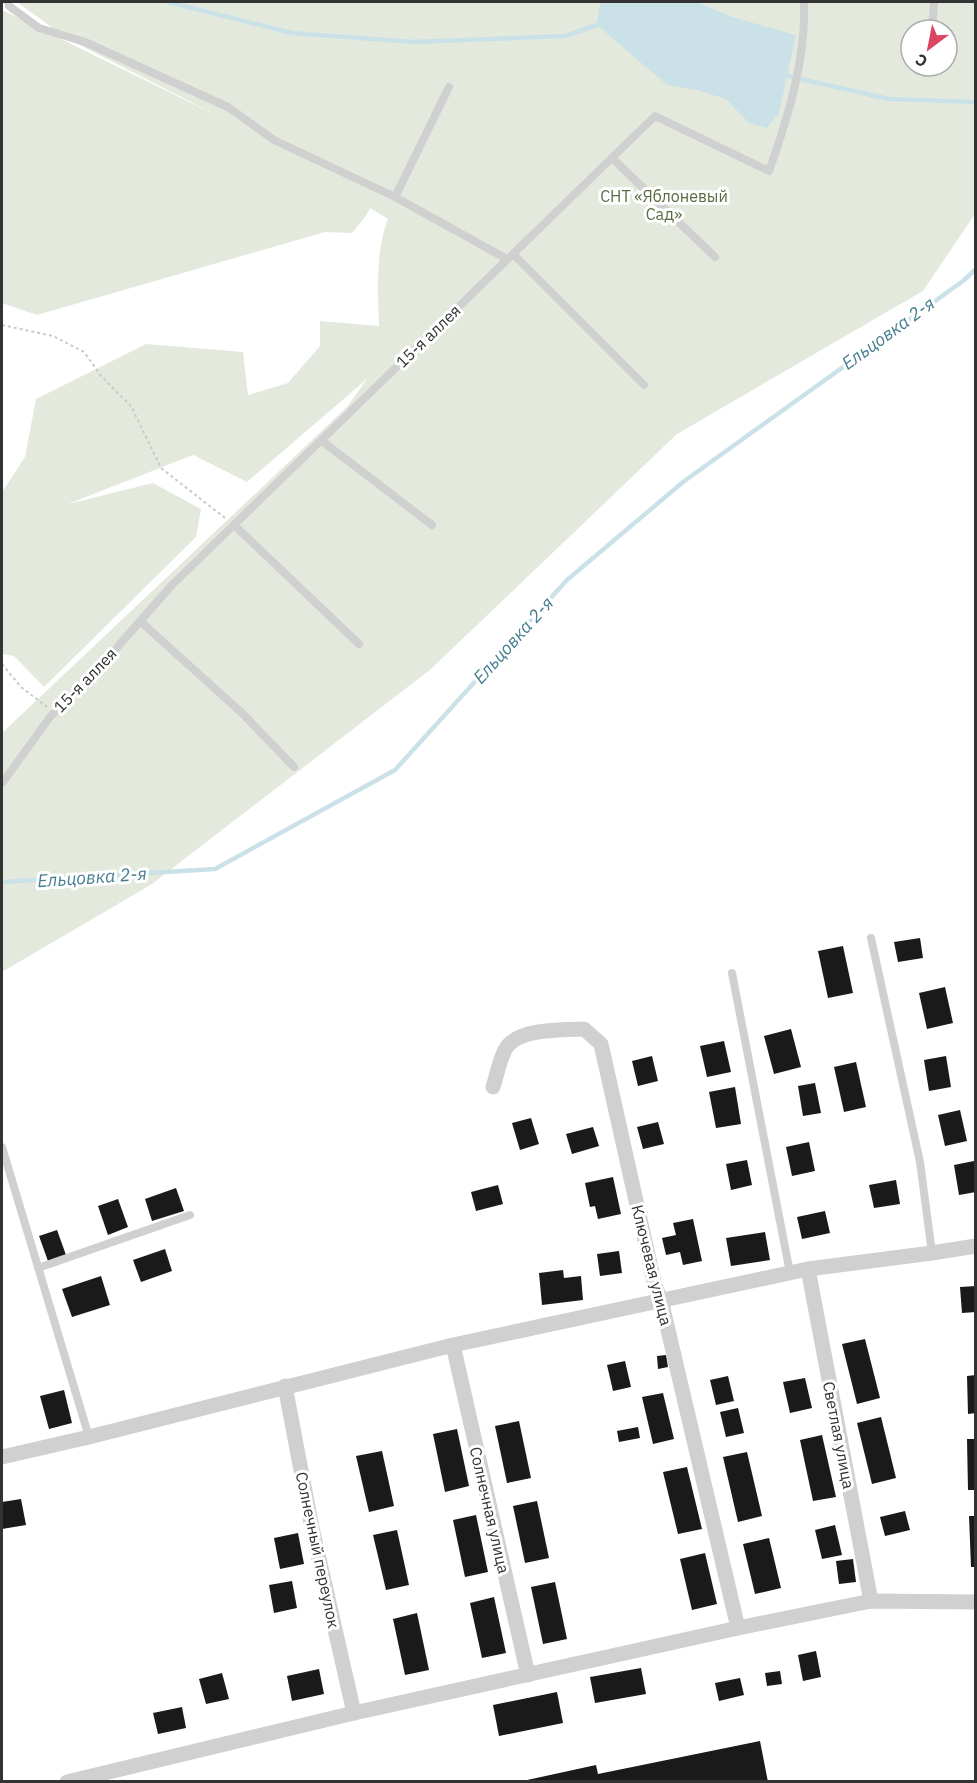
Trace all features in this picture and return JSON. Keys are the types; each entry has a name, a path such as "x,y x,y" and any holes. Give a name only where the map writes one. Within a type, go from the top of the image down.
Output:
{"street":[{"name":"Ключевая улица","path":"493,1087 505,1050 512,1041 540,1031 584,1029 602,1044 655,1286 661,1300 738,1628"},
{"path":"2,1457 453,1345 808,1269 975,1246"},
{"name":"Светлая улица","path":"808,1269 871,1601"},
{"name":"Солнечная улица","path":"453,1345 528,1675"},
{"name":"Солнечный переулок","path":"285,1386 312,1528 354,1713"},
{"path":"67,1782 354,1713 871,1601 975,1602"}],"lane":[{"path":"8,2 9,6 39,28 85,42 228,107 274,140 510,257 644,385"},
{"name":"15-я аллея","path":"3,782 54,712 100,667 171,586 656,116 769,171 790,109 805,24 804,2"},
{"path":"933,18 934,2"},
{"path":"395,198 449,87"},
{"path":"612,158 715,257"},
{"path":"322,441 432,525"},
{"path":"234,525 359,644"},
{"path":"140,621 243,714 294,767"},
{"path":"870,938 920,1162 932,1253"},
{"path":"732,973 790,1273"},
{"path":"2,1147 89,1437"},
{"path":"38,1268 190,1215"}],"path":[{"path":"2,325 53,336 84,352 101,376 130,406 161,468 234,525"},
{"path":"2,664 21,687 54,712"}],"green space":[{"name":"СНТ «Яблоневый Сад»","path":"17,2 975,2 975,214 923,291 677,434 431,669 152,884 2,972 2,733 347,407 367,379 247,482 193,455 68,504 153,483 201,509 196,537 44,687 14,656 2,654 2,492 25,457 36,399 146,344 243,352 248,395 288,383 320,346 320,321 379,326 379,258 388,219 370,208 352,233 325,232 37,315 2,303 2,10 224,119 68,39"}],"water":[{"path":"600,2 697,2 732,17 796,35 779,113 767,128 749,123 726,99 697,90 667,85 597,25"}],"building":[{"path":"920,938 923,958 898,962 894,942"},
{"path":"843,946 853,993 828,998 818,951"},
{"path":"945,987 953,1023 927,1029 919,993"},
{"path":"791,1029 801,1067 774,1074 764,1036"},
{"path":"724,1041 731,1072 707,1077 700,1046"},
{"path":"652,1056 658,1081 638,1086 632,1061"},
{"path":"946,1056 951,1087 929,1091 924,1060"},
{"path":"856,1062 866,1107 844,1112 834,1067"},
{"path":"815,1083 821,1113 803,1116 798,1086"},
{"path":"735,1087 741,1124 716,1128 709,1092"},
{"path":"960,1110 967,1141 945,1146 938,1115"},
{"path":"531,1118 539,1144 520,1150 512,1123"},
{"path":"658,1122 664,1144 643,1149 637,1127"},
{"path":"593,1127 599,1146 572,1154 566,1134"},
{"path":"809,1142 815,1171 792,1176 786,1147"},
{"path":"747,1160 752,1185 731,1190 726,1164"},
{"path":"974,1161 976,1192 959,1195 954,1165"},
{"path":"613,1177 621,1214 598,1219 595,1206 590,1207 585,1183"},
{"path":"896,1180 900,1204 874,1208 869,1185"},
{"path":"498,1185 503,1204 476,1211 471,1192"},
{"path":"176,1188 184,1211 152,1221 145,1199"},
{"path":"118,1199 128,1227 108,1235 98,1206"},
{"path":"825,1211 830,1233 802,1239 797,1217"},
{"path":"693,1219 702,1261 683,1265 680,1252 666,1255 662,1238 676,1235 673,1223"},
{"path":"57,1230 66,1255 48,1261 39,1236"},
{"path":"765,1232 770,1260 731,1266 726,1238"},
{"path":"165,1249 172,1271 141,1282 133,1260"},
{"path":"619,1251 622,1273 600,1276 597,1254"},
{"path":"563,1270 564,1278 581,1276 583,1300 542,1305 539,1273"},
{"path":"101,1276 110,1305 72,1317 62,1289"},
{"path":"976,1286 976,1312 962,1313 960,1287"},
{"path":"865,1339 880,1398 857,1404 842,1344"},
{"path":"666,1355 668,1367 658,1369 657,1356"},
{"path":"625,1361 631,1387 613,1391 607,1365"},
{"path":"976,1375 976,1413 968,1414 967,1376"},
{"path":"728,1376 734,1401 716,1405 710,1380"},
{"path":"805,1378 812,1408 790,1413 783,1382"},
{"path":"64,1390 72,1423 49,1429 40,1396"},
{"path":"663,1393 674,1439 653,1444 642,1397"},
{"path":"738,1408 744,1433 726,1437 720,1412"},
{"path":"881,1417 896,1478 872,1484 857,1423"},
{"path":"519,1421 531,1478 507,1483 495,1426"},
{"path":"638,1427 640,1438 619,1442 617,1431"},
{"path":"457,1429 469,1486 445,1492 433,1434"},
{"path":"822,1435 836,1497 813,1501 800,1440"},
{"path":"967,1439 976,1439 976,1490 968,1490"},
{"path":"382,1451 394,1506 369,1512 356,1456"},
{"path":"747,1452 762,1516 738,1522 723,1457"},
{"path":"687,1467 702,1529 678,1534 663,1472"},
{"path":"21,1499 26,1525 2,1529 2,1502"},
{"path":"537,1501 549,1558 525,1563 513,1506"},
{"path":"905,1511 910,1530 885,1536 880,1517"},
{"path":"476,1515 488,1572 465,1577 453,1520"},
{"path":"969,1516 976,1516 976,1567 971,1567"},
{"path":"835,1525 842,1555 822,1559 815,1530"},
{"path":"397,1530 409,1585 386,1590 373,1535"},
{"path":"298,1533 304,1564 280,1569 274,1538"},
{"path":"769,1538 781,1588 755,1594 743,1544"},
{"path":"705,1553 717,1604 692,1610 680,1559"},
{"path":"853,1559 856,1582 839,1584 836,1561"},
{"path":"292,1581 297,1608 274,1613 269,1585"},
{"path":"555,1582 567,1639 543,1644 531,1587"},
{"path":"494,1597 506,1653 482,1658 470,1603"},
{"path":"417,1613 429,1670 405,1675 393,1619"},
{"path":"816,1651 821,1677 803,1681 798,1655"},
{"path":"641,1668 646,1694 595,1703 590,1677"},
{"path":"319,1669 324,1694 292,1701 287,1676"},
{"path":"780,1671 782,1684 767,1686 765,1673"},
{"path":"222,1673 229,1699 206,1704 199,1679"},
{"path":"740,1678 744,1695 719,1701 715,1683"},
{"path":"557,1692 563,1723 499,1736 493,1705"},
{"path":"182,1707 186,1728 158,1734 153,1713"},
{"path":"760,1741 768,1782 518,1782 596,1765 598,1774"}],"waterway":[{"path":"168,2 292,33 414,42 565,36 597,25"},
{"path":"787,76 889,99 976,102"},
{"name":"Ельцовка 2-я","path":"2,882 215,869 395,770 567,580 683,482 963,281 976,269"}]}
